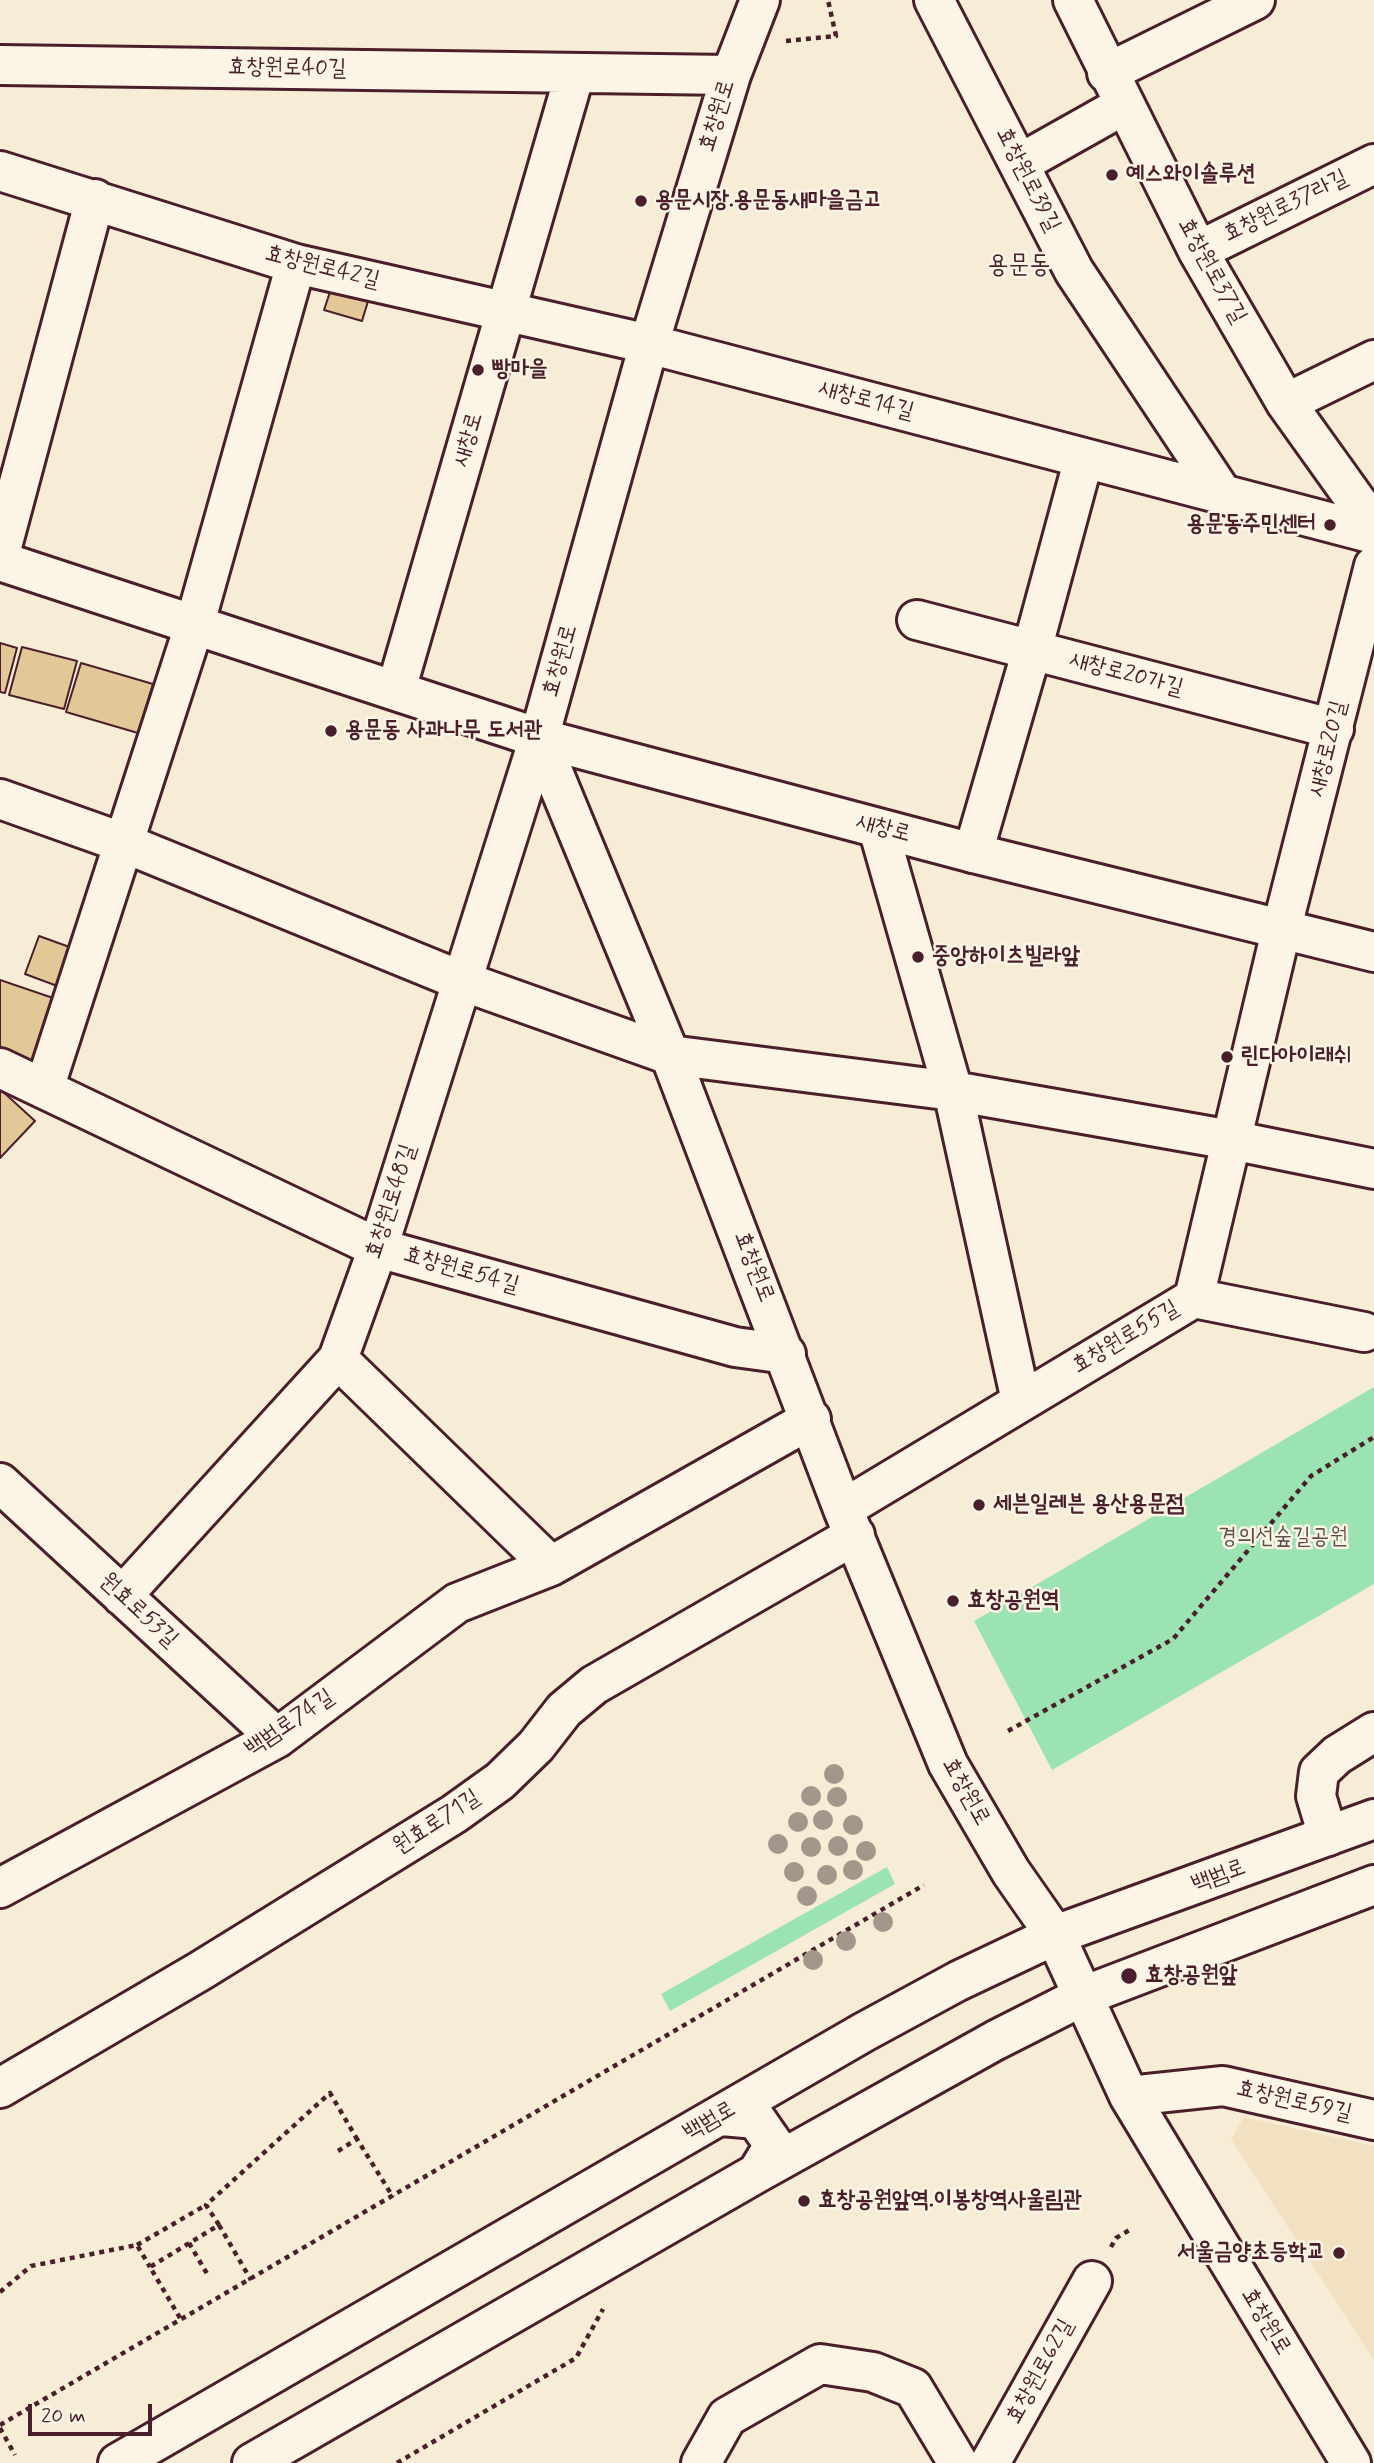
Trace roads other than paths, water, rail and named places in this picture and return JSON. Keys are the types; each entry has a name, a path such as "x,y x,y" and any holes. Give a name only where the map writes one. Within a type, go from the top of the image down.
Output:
{"street":[{"name":"효창원로","path":"760,0 737,60 649,344 539,738 670,1055 849,1522 948,1765 1011,1872 1055,1935 1129,2096 1351,2463"},
{"name":"효창원로39길","path":"934,0 1074,271 1223,495"},
{"name":"효창원로37길","path":"1073,0 1198,251 1286,403 1374,526"},
{"path":"1019,164 1116,89 1255,0"},
{"name":"효창원로40길","path":"0,65 575,74 737,60"},
{"path":"507,311 575,74"},
{"name":"효창원로37라길","path":"1198,251 1374,164"},
{"name":"효창원로42길","path":"0,171 296,264 649,344"},
{"path":"0,554 95,200"},
{"path":"44,1089 195,623 296,264"},
{"name":"새창로","path":"396,691 507,311"},
{"name":"새창로14길","path":"649,344 1374,534"},
{"path":"1286,403 1374,360"},
{"path":"972,853 1032,650 1084,458"},
{"name":"새창로","path":"0,561 539,738 972,853 1281,931 1374,951"},
{"name":"새창로20길","path":"1281,931 1374,566"},
{"name":"새창로20가길","path":"917,620 1334,729"},
{"name":"효창원로48길","path":"122,1596 338,1360 378,1248 539,738"},
{"path":"0,799 124,843 462,981 670,1055 953,1091 1231,1140 1374,1169"},
{"path":"878,828 953,1091 1021,1401"},
{"name":"효창원로55길","path":"849,1522 1021,1401 1194,1298 1281,931"},
{"name":"효창원로54길","path":"0,1068 378,1248 735,1347 786,1354"},
{"path":"1194,1298 1364,1332"},
{"path":"338,1360 551,1566"},
{"name":"백범로74길","path":"8,1872 277,1738 457,1603 551,1566 811,1419"},
{"name":"원효로53길","path":"0,1483 277,1738"},
{"name":"원효로71길","path":"0,2088 200,1971 454,1814 500,1781 536,1746 564,1710 594,1685 849,1522"},
{"path":"1328,1836 1316,1796 1319,1772 1337,1755 1374,1732"},
{"path":"1374,1820 1354,1846 1361,1866 1374,1870"},
{"name":"백범로","path":"118,2463 722,2116 863,2032 1055,1935 1374,1820"},
{"path":"252,2463 757,2173 996,2040 1083,1996 1374,1885"},
{"name":"효창원로59길","path":"1129,2096 1223,2086 1374,2120"},
{"path":"722,2116 756,2119 774,2145 757,2173"},
{"name":"효창원로62길","path":"990,2463 1092,2281"},
{"path":"701,2463 727,2417 820,2364 873,2372 913,2388 958,2463"}],"place":[{"name":"예스와이솔루션","path":"1112,175"},
{"name":"용문시장.용문동새마을금고","path":"641,201"},
{"name":"빵마을","path":"478,370"},
{"name":"용문동주민센터","path":"1330,525"},
{"name":"용문동 사과나무 도서관","path":"331,731"},
{"name":"중앙하이츠빌라앞","path":"918,957"},
{"name":"린다아이래쉬","path":"1227,1057"},
{"name":"세븐일레븐 용산용문점","path":"979,1505"},
{"name":"효창공원역","path":"953,1601"},
{"name":"효창공원앞","path":"1129,1976"},
{"name":"효창공원앞역.이봉창역사울림관","path":"804,2201"},
{"name":"서울금양초등학교","path":"1339,2253"}],"district":[{"name":"용문동","path":"1019,267"}],"park label":[{"name":"경의선숲길공원","path":"1283,1538"}]}
